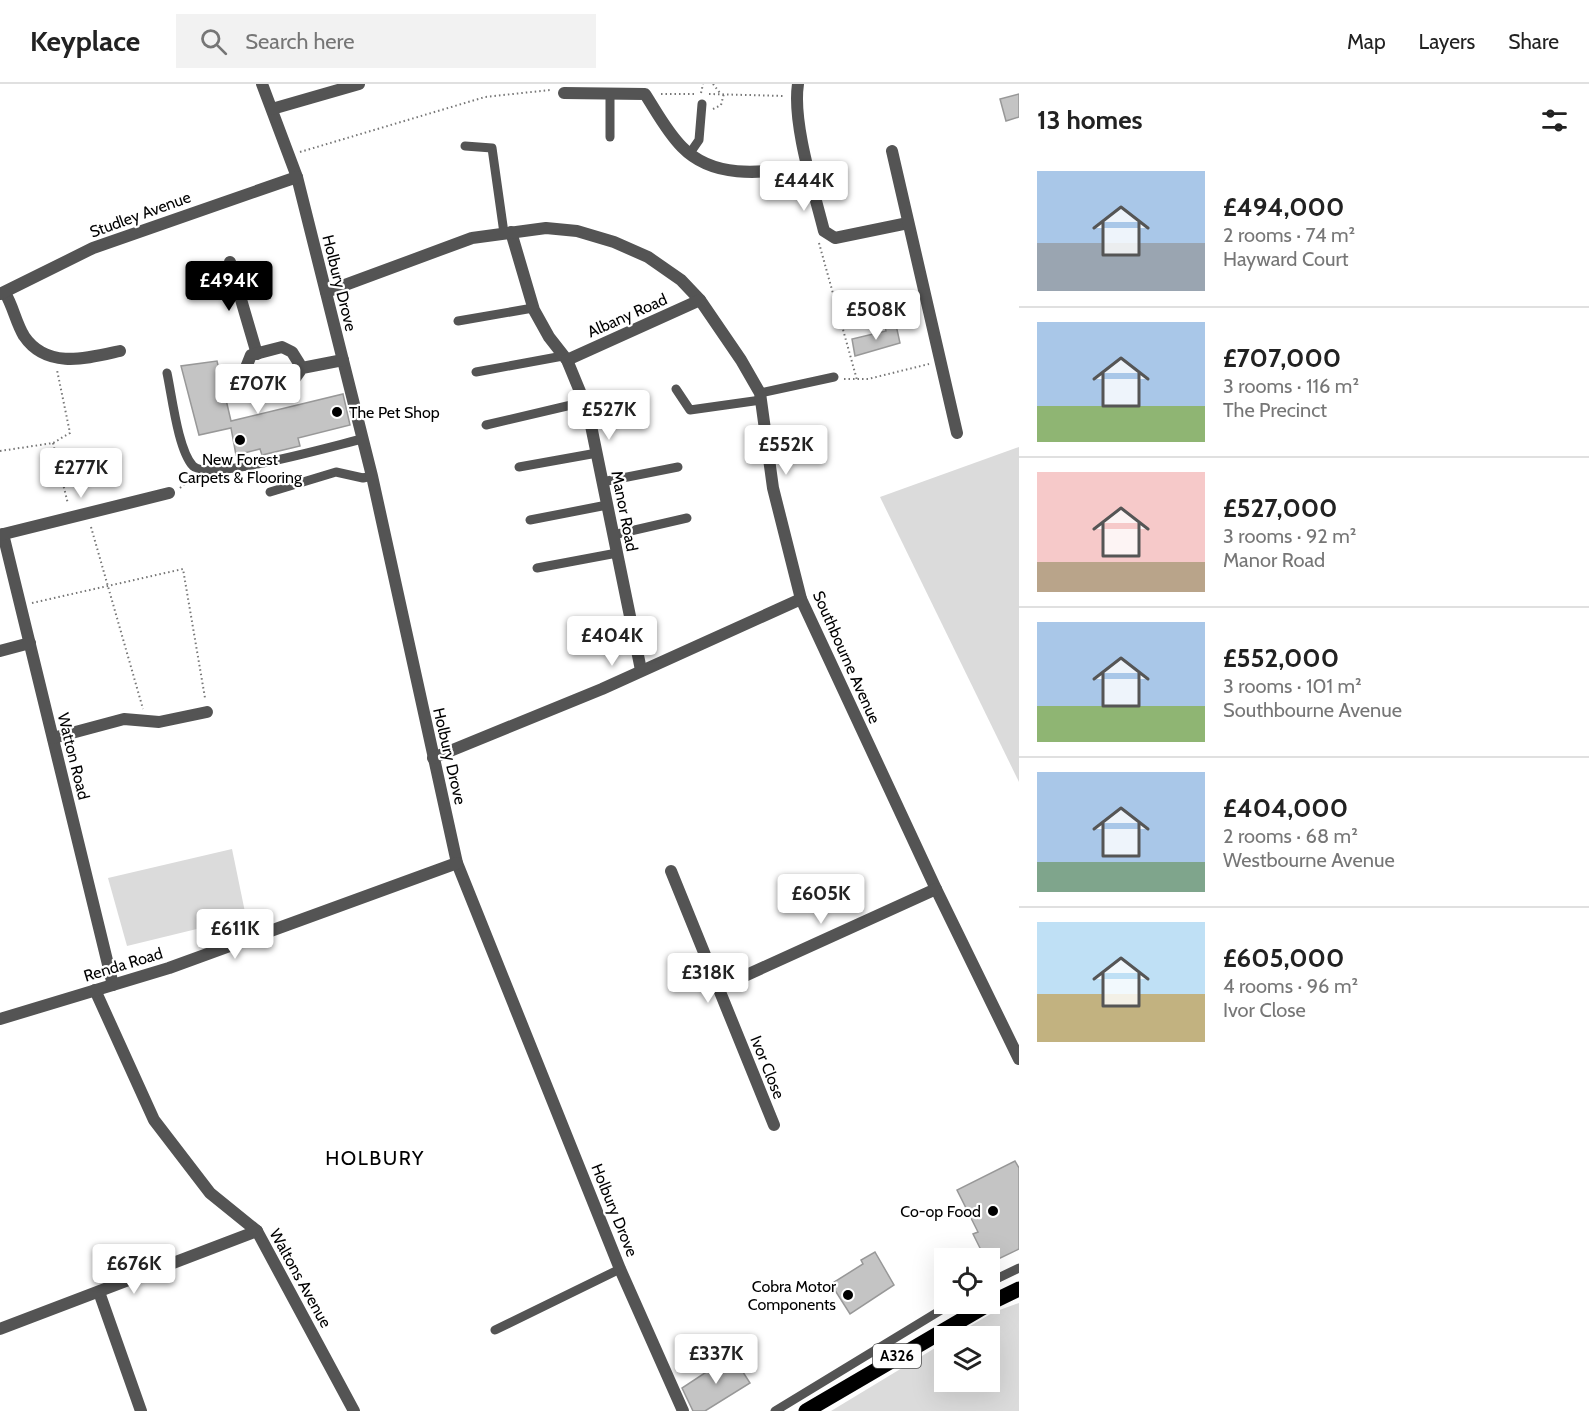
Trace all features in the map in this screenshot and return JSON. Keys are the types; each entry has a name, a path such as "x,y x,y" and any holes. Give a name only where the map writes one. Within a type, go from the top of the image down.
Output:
{"main road":[{"name":"A326","path":"1000,1298 1019,1288"},
{"name":"A326","path":"806,1411 971,1314"}],"street":[{"name":"Holbury Drove","path":"262,84 297,177 363,439 457,863 620,1269 683,1411"},
{"path":"272,109 359,84"},
{"path":"797,90 808,167 824,231 835,238 908,223"},
{"path":"564,93 645,94 682,147 704,164 734,172 808,167"},
{"path":"892,151 957,433"},
{"name":"Studley Avenue","path":"2,293 93,248 297,177"},
{"name":"Southbourne Avenue","path":"326,292 472,238 546,228 577,231 614,242 648,257 672,274 700,300 741,360 760,396 773,488 801,599 936,889 1019,1059"},
{"name":"Manor Road","path":"507,233 533,308 549,337 565,358 584,402 597,453 641,670"},
{"path":"230,262 257,354"},
{"path":"2,293 25,337 36,348 54,358 82,360 120,351"},
{"name":"Albany Road","path":"565,358 700,300"},
{"path":"302,368 292,352 282,347 251,355 244,370 250,387 259,391 293,381 302,368 343,360"},
{"path":"2,534 169,493"},
{"name":"Watton Road","path":"2,534 113,985"},
{"path":"433,758 602,689 801,599"},
{"path":"0,651 30,643"},
{"path":"53,738 124,719 159,722 207,712"},
{"name":"Renda Road","path":"0,1019 169,968 457,863"},
{"name":"Ivor Close","path":"671,872 774,1125"},
{"path":"718,988 936,889"},
{"name":"Waltons Avenue","path":"94,990 154,1120 210,1193 257,1231 354,1411"},
{"path":"0,1329 257,1231"},
{"path":"99,1292 141,1411"}],"lane":[{"path":"610,93 610,137"},
{"path":"690,153 699,140 702,104"},
{"path":"465,146 492,148 507,233"},
{"path":"458,321 533,308"},
{"path":"476,372 565,358"},
{"path":"167,374 185,451 195,468 202,471 233,470 363,439"},
{"path":"676,389 690,410 760,396 834,377"},
{"path":"486,425 584,402"},
{"path":"519,467 597,453"},
{"path":"602,482 678,467"},
{"path":"270,492 336,472 363,478 372,476"},
{"path":"530,520 607,505"},
{"path":"613,536 687,518"},
{"path":"537,568 617,553"},
{"path":"1000,1277 1019,1268"},
{"path":"495,1330 620,1269"},
{"path":"775,1411 935,1314"}],"path":[{"path":"700,94 703,84"},
{"path":"713,84 720,93"},
{"path":"289,156 485,97 549,90 564,93"},
{"path":"645,94 797,90"},
{"path":"824,231 820,233 820,249 857,380"},
{"path":"0,451 53,443 70,433 54,358"},
{"path":"834,377 857,380 940,361"},
{"path":"53,443 71,516"},
{"path":"169,493 187,482 195,468"},
{"path":"87,513 147,721"},
{"path":"21,605 183,568 207,712"}],"shaded area":[{"path":"1019,447 1019,782 880,497"},
{"path":"232,849 246,917 127,946 108,878"},
{"path":"1019,1303 1019,1411 831,1411 934,1349 934,1392 1000,1392 1000,1326 970,1326 991,1314 1000,1314 1000,1310"}],"building":[{"path":"1019,94 1019,117 1006,121 1000,99"},
{"path":"896,325 900,343 855,356 852,339 886,331 885,327"},
{"path":"217,361 231,421 343,394 350,425 298,438 300,446 262,455 260,449 236,455 231,428 199,435 181,366"},
{"name":"Co-op Food","path":"1015,1161 1019,1168 1019,1249 1000,1258 1000,1248 980,1248 973,1234 978,1232 957,1190"},
{"path":"875,1252 894,1285 850,1314 831,1284 863,1264 861,1260"},
{"path":"732,1355 750,1383 705,1411 693,1411 682,1388"}],"place":[{"name":"The Pet Shop","path":"337,412"},
{"name":"New Forest Carpets & Flooring","path":"240,440"},
{"name":"Co-op Food","path":"993,1211"},
{"name":"Cobra Motor Components","path":"848,1295"}],"district":[{"name":"HOLBURY","path":"375,1158"}]}
